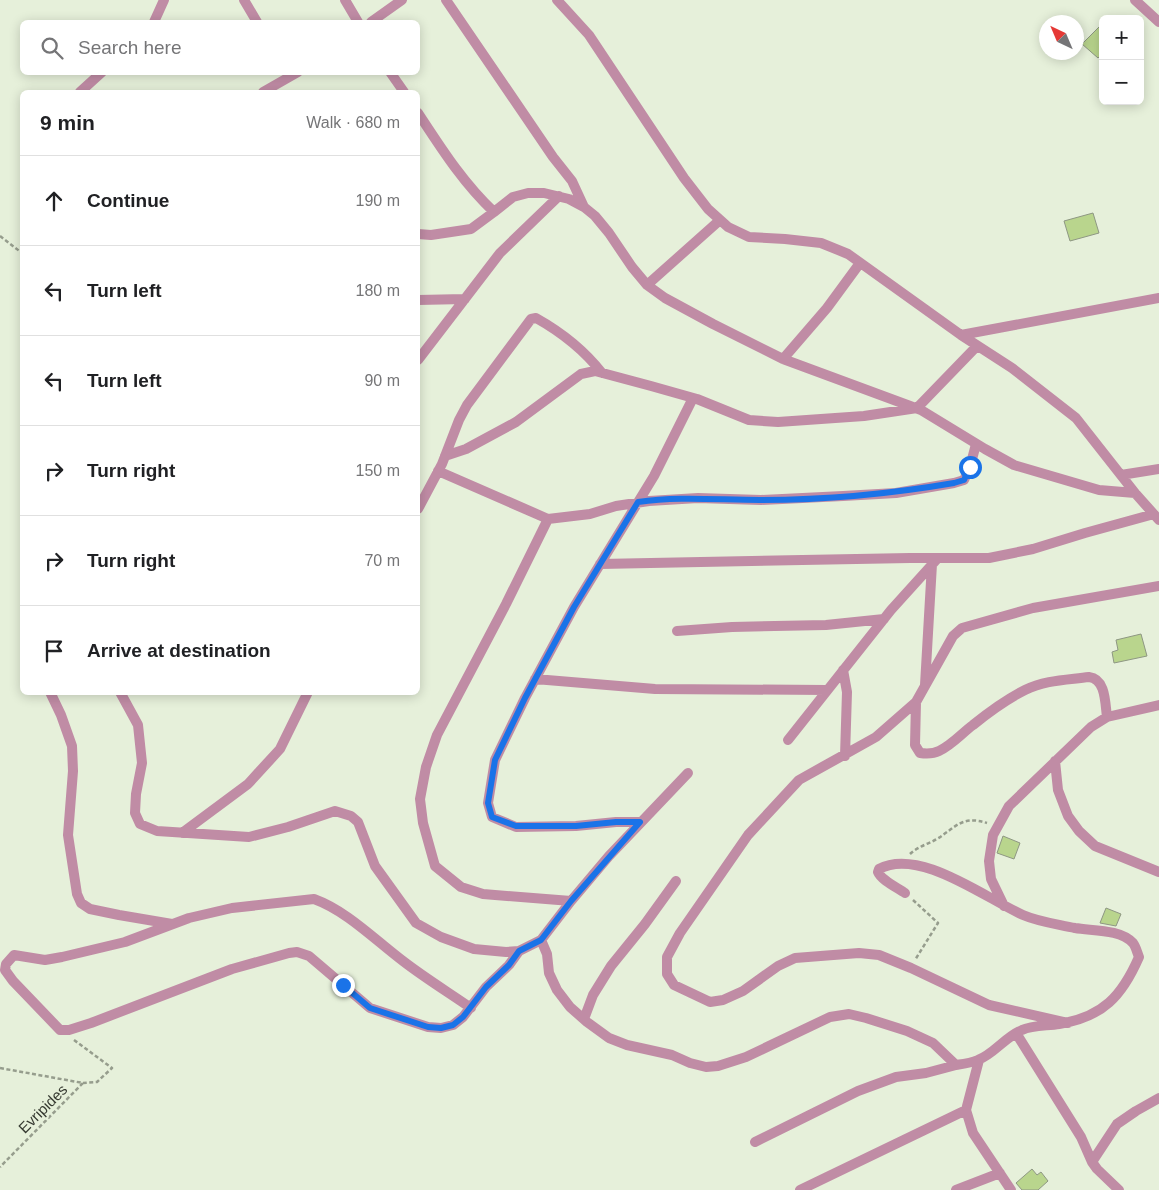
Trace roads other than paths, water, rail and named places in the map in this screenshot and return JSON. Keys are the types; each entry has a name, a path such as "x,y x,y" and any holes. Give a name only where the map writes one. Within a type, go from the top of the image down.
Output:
{"street":[{"path":"155,20 164,0"},
{"path":"244,0 256,20"},
{"path":"344,0 357,20"},
{"path":"374,20 402,0"},
{"path":"446,0 553,157 572,181 584,207"},
{"path":"558,0 589,35 684,178 708,208 728,227 749,237 821,244 848,254 961,335 1012,368 1076,418 1156,517 1085,533 1033,549 989,558 935,561 600,564"},
{"path":"1135,0 1159,22"},
{"path":"82,90 99,75"},
{"path":"266,90 286,75"},
{"path":"392,75 403,90"},
{"path":"420,116 452,165 475,194 494,212"},
{"path":"420,234 431,235 471,229 513,198 528,193 544,193 559,196 584,207 595,216 647,285 665,298 697,315 783,359 917,408 1014,465 1099,490 1135,493"},
{"path":"420,357 500,253 559,196"},
{"path":"647,285 720,220"},
{"path":"783,359 827,308 860,263"},
{"path":"961,335 1159,298"},
{"path":"420,300 464,299"},
{"path":"420,505 438,471 467,405 531,319 536,318 562,334 590,357 602,373"},
{"path":"445,456 466,449 516,422 581,374 595,371 693,398 749,420 778,422 864,416 917,408 977,346"},
{"path":"640,822 576,826 516,826 492,817 488,803 495,760 535,680 574,607 654,476 693,398"},
{"path":"438,471 548,519 590,514 638,502 682,498 761,500 843,496 896,493 954,483 964,480 970,467 976,444"},
{"path":"1121,475 1159,469"},
{"path":"548,519 437,735 426,767 420,800 423,823 435,866 461,887 483,894 571,901"},
{"path":"788,740 884,619 935,561"},
{"path":"925,687 935,561"},
{"path":"1068,1023 989,1005 879,955 859,953 795,958 778,966 743,991 723,1000 710,1002 674,985 667,974 667,957 680,933 748,834 799,780 814,770 831,764 876,737 916,702 953,636 962,628 1033,608 1159,586"},
{"path":"677,631 732,627 826,625 884,619"},
{"path":"843,670 847,692 845,756"},
{"path":"916,702 915,745 920,753 928,754 938,752 1002,704 1024,690 1044,682 1089,677 1096,678 1100,681 1105,698 1107,717"},
{"path":"535,680 655,689 827,690"},
{"path":"51,695 72,746 73,771 68,835 77,894 81,903 90,909 119,916 173,924"},
{"path":"122,695 138,725 142,763 136,794 135,813 140,824 156,831 249,837 288,827 335,811 351,816 358,822 375,866 416,923 441,937 474,949 506,952 519,951 541,940 571,901 640,822 688,773"},
{"path":"182,833 248,784 280,749 307,695"},
{"path":"1004,906 991,879 989,860 993,835 1009,806 1091,727 1107,717 1159,705"},
{"path":"1055,761 1058,790 1068,816 1079,831 1095,846 1159,872"},
{"path":"755,1142 858,1090 896,1077 926,1073 978,1060 1024,1028 1068,1023 1103,1009 1118,994 1133,972 1139,957 1134,944 1123,936 1045,922 1024,916 938,870 902,863 888,864 879,869 878,872 881,878 891,882 906,893"},
{"path":"584,1019 593,995 611,966 676,881"},
{"path":"471,1008 404,962 333,908 314,899 232,908 189,918 125,942 62,957 45,960 14,955 5,970 13,981 60,1030 69,1030 232,970 289,952 297,952 309,956 370,1008 428,1027 441,1028 453,1025 463,1017 471,1008 486,987 509,965 519,951"},
{"path":"541,940 547,954 550,973 558,990 570,1006 584,1019 616,1042 672,1055 690,1063 706,1067 718,1066 746,1056 830,1017 849,1014 899,1028 933,1043 956,1065"},
{"path":"1016,1033 1081,1137 1092,1162 1119,1190"},
{"path":"978,1060 966,1110 973,1133 1011,1190"},
{"path":"1092,1162 1117,1124 1159,1098"},
{"path":"800,1190 966,1110"},
{"path":"956,1190 1000,1173"}]}
